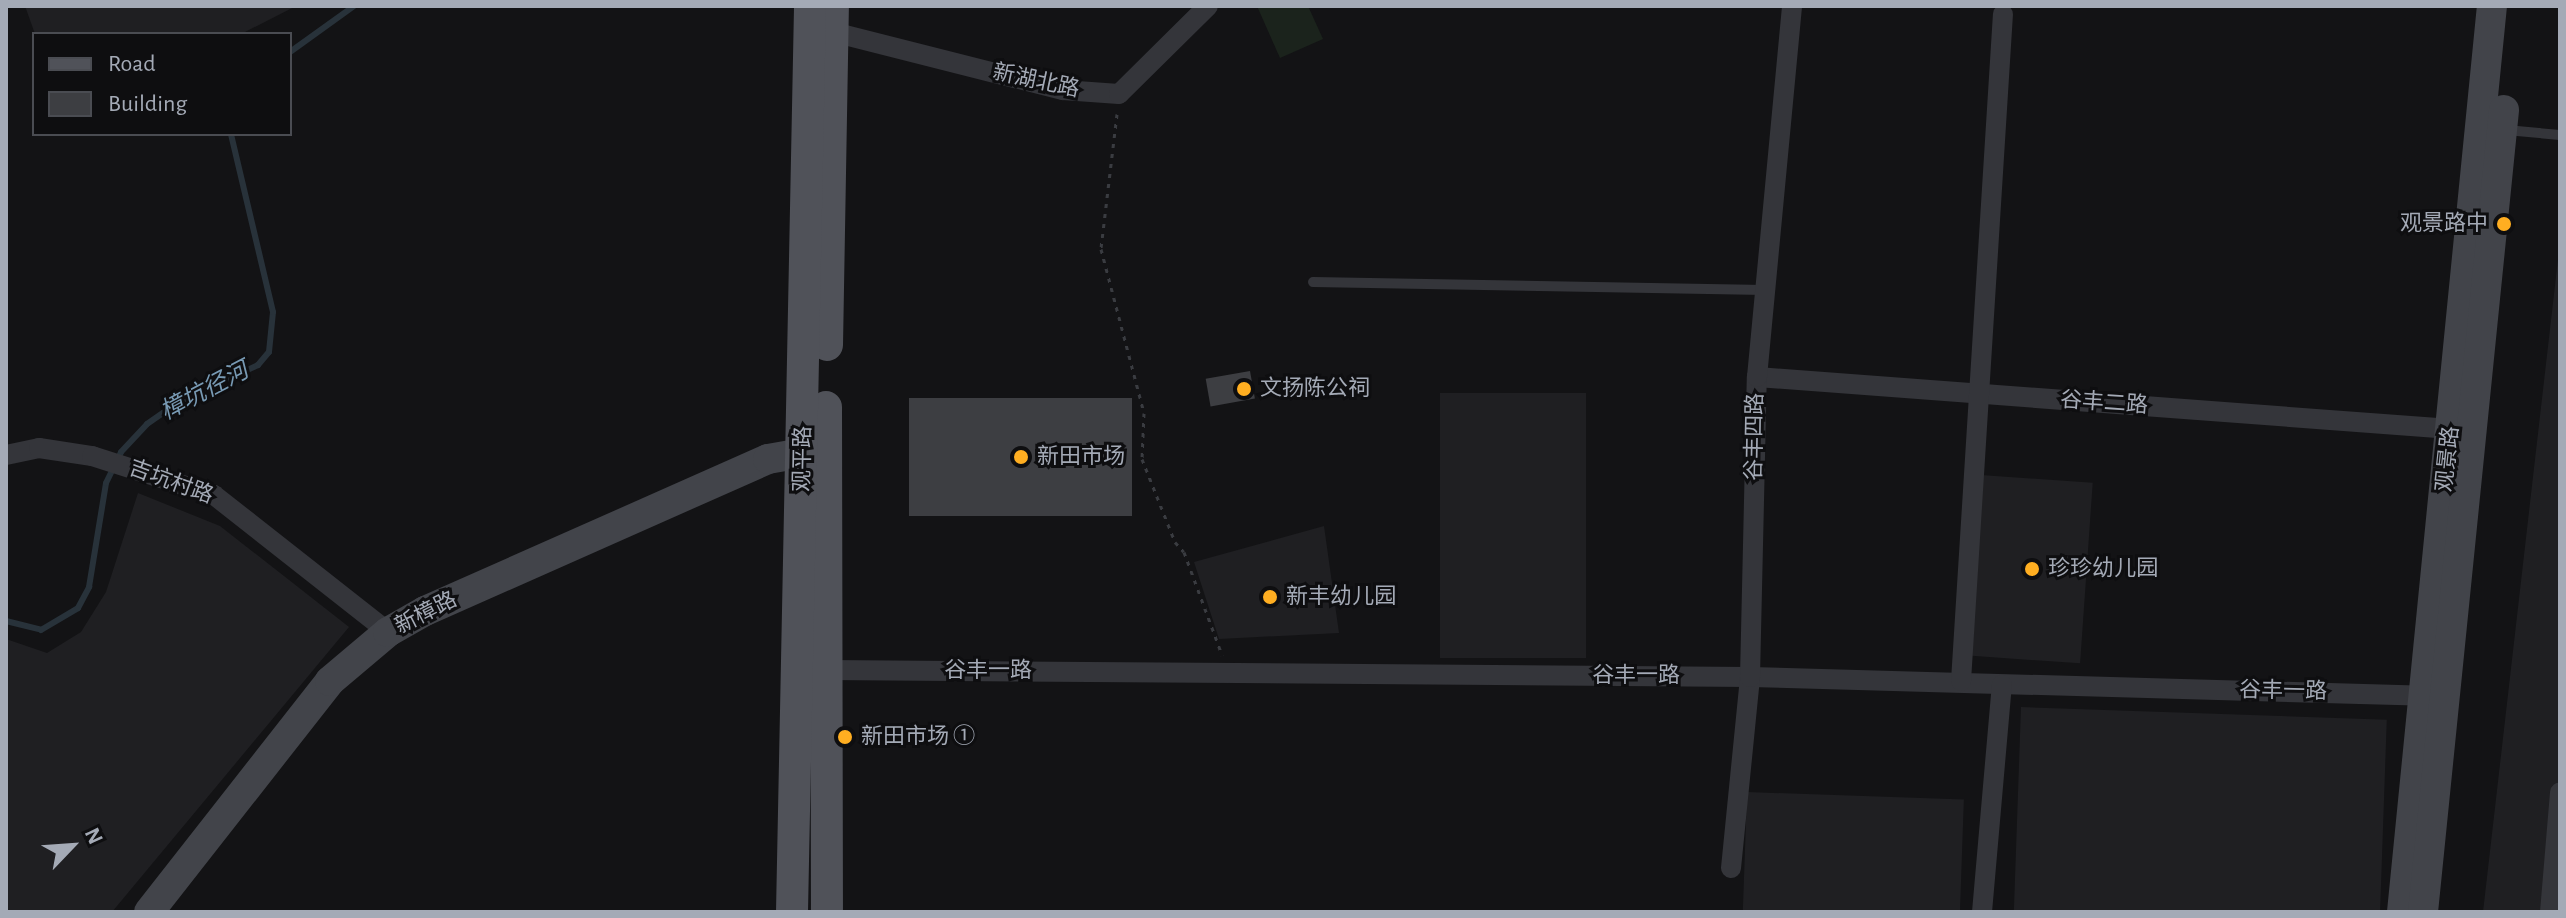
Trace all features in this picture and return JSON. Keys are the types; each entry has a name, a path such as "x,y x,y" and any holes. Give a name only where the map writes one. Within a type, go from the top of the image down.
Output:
{"main road":[{"name":"观平路","path":"792,912 810,6"},
{"name":"观平路","path":"827,912 826,670 833,19"}],"street":[{"path":"1119,94 1208,6"},
{"name":"谷丰四路","path":"1731,868 1750,677 1757,377 1792,6"},
{"name":"观景路","path":"2402,912 2434,696 2491,129 2492,6"},
{"name":"观景路","path":"2423,912 2451,429 2491,129 2513,6"},
{"path":"1961,681 2003,14"},
{"name":"新湖北路","path":"833,19 1063,90 1119,94"},
{"name":"谷丰二路","path":"1757,377 2451,429"},
{"name":"吉坑村路","path":"6,455 39,448 92,456 142,469 214,495 388,632"},
{"name":"新樟路","path":"149,912 330,681 388,632 425,611 768,459 803,453"},
{"name":"谷丰一路","path":"826,670 1750,677 2434,696"},
{"path":"1982,912 2002,685"},
{"path":"2550,912 2560,792"}],"lane":[{"path":"2491,129 2560,135"},
{"path":"1313,282 1765,290"}],"path":[{"path":"1119,94 1101,249 1144,413 1142,459 1175,542 1184,552 1229,673"}],"shaded area":[{"path":"25,6 296,6 245,32 34,32"},
{"path":"1257,6 1308,6 1323,39 1280,58"},
{"path":"2560,242 2560,912 2483,912"},
{"path":"1440,393 1586,393 1586,658 1440,658"},
{"name":"珍珍幼儿园","path":"1981,475 2093,483 2080,663 1968,656"},
{"path":"138,493 220,526 349,627 112,912 6,912 6,639 47,653 81,632 106,592"},
{"name":"新丰幼儿园","path":"1324,526 1339,633 1219,639 1194,562"},
{"path":"2021,707 2387,720 2380,912 2014,912"},
{"path":"1747,792 1964,800 1960,912 1743,912"}],"building":[{"path":"1250,371 1255,399 1211,406 1206,379"},
{"name":"新田市场","path":"909,398 1132,398 1132,516 909,516"}],"waterway":[{"name":"樟坑径河","path":"292,51 354,6"},
{"name":"樟坑径河","path":"6,621 41,630 78,608 89,587 106,483 121,452 147,424 178,402 258,365 269,352 273,312 231,136"}],"place":[{"name":"观景路中","path":"2504,224"},
{"name":"文扬陈公祠","path":"1244,389"},
{"name":"新田市场","path":"1021,457"},
{"name":"珍珍幼儿园","path":"2032,569"},
{"name":"新丰幼儿园","path":"1270,597"},
{"name":"新田市场 ①","path":"845,737"}]}
